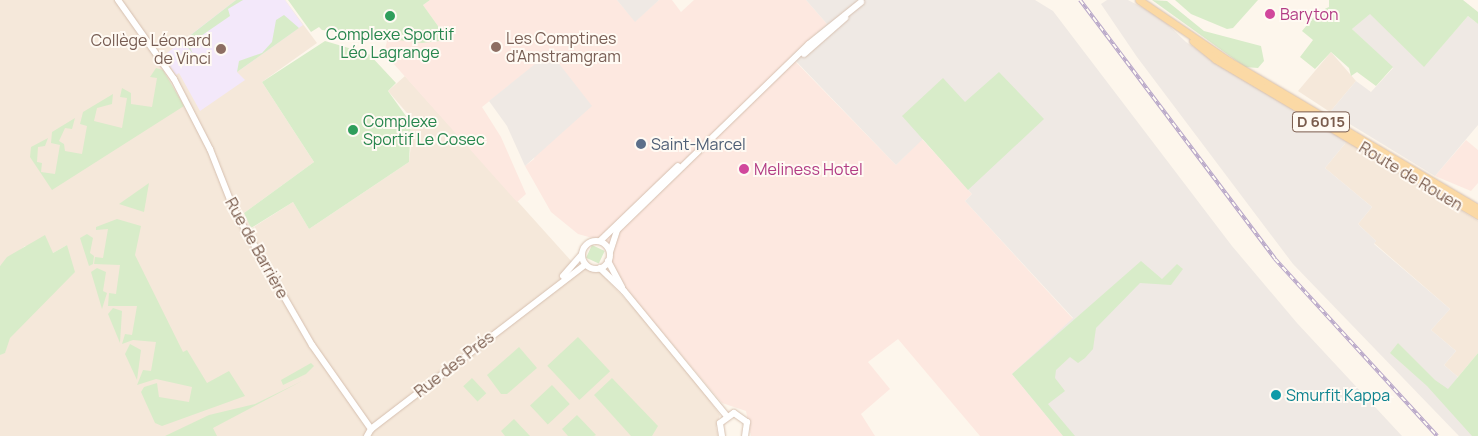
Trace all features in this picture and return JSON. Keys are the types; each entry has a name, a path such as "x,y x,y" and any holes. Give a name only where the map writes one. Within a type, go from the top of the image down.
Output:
{"main road":[{"name":"Rue de Barrière","path":"118,0 160,59 196,122 228,198 312,345 371,429"},
{"name":"Route de Rouen","path":"1139,0 1230,62 1478,208"},
{"path":"726,415 624,291 600,268 585,265 581,255 587,243 600,241 862,1"},
{"name":"Route de Rouen","path":"1171,20 1215,59 1478,215"},
{"path":"624,291 608,262 617,230 698,150"},
{"path":"600,241 610,252"},
{"name":"Rue des Prés","path":"544,294 581,255"},
{"path":"600,268 608,262"},
{"name":"Rue des Prés","path":"367,436 371,429 544,294 585,265"},
{"path":"726,415 738,414 745,418 748,426 745,436"},
{"path":"722,436 719,427 726,415"}],"shaded area":[{"path":"0,0 285,0 317,43 262,82 314,162 244,213 252,228 293,202 309,229 409,162 412,136 407,113 388,91 405,76 573,263 601,273 676,353 720,415 716,427 718,436 0,436 0,355 5,352 9,338 39,305 67,245 53,253 25,246 0,266"},
{"name":"Collège Léonard de Vinci","path":"236,0 285,0 303,25 237,72 245,80 200,111 179,73 176,75 163,56"},
{"path":"430,0 617,0 635,21 659,0 672,0 681,12 694,0 806,0 827,24 791,57 896,165 922,139 972,194 965,201 1074,320 1012,374 1063,436 980,436 898,339 868,362 890,389 861,414 875,436 751,436 746,411 722,403 624,287 611,264 607,242 578,234 551,212 525,166 534,159 550,53 482,107 501,137 526,194 517,202 384,53 388,37 448,40 423,5"},
{"path":"617,0 659,0 635,22"},
{"path":"806,0 1035,0 1053,11 1232,246 1297,323 1402,436 1063,436 1012,374 1073,318 965,201 972,194 923,139 896,165 791,56 827,24"},
{"path":"1107,0 1128,0 1160,17 1186,42 1222,67 1348,140 1325,168 1372,207 1358,224 1376,241 1374,244 1450,309 1431,330 1456,351 1444,365 1458,377 1449,389 1478,436 1459,436 1293,264 1137,57 1101,4"},
{"path":"1370,13 1424,66 1468,16 1478,24 1478,125 1435,176 1330,112 1356,81 1371,92 1393,68 1352,29"},
{"path":"550,52 592,106 525,166 507,126 489,101"},
{"path":"1331,52 1356,81 1330,112 1298,91"},
{"path":"1348,140 1478,221 1478,353 1458,377 1444,365 1456,351 1431,330 1450,309 1374,243 1376,241 1358,224 1372,207 1325,168"},
{"path":"1466,140 1478,150 1478,183 1471,191 1435,176"}],"green space":[{"path":"236,0 243,0 228,9 230,16 198,38 200,42 196,39 189,45 193,54 183,41"},
{"name":"Complexe Sportif Léo Lagrange","path":"288,0 430,0 423,5 448,40 422,43 322,30 319,27 311,32"},
{"path":"1152,0 1167,1 1204,31 1261,46 1264,61 1258,68 1245,67"},
{"path":"1175,0 1258,0 1233,28 1227,29 1191,14"},
{"path":"1329,0 1463,0 1478,12 1478,24 1468,16 1424,67 1370,14 1352,29 1393,67 1376,86 1357,72 1351,76 1349,68 1331,52 1315,69 1300,57 1313,40 1302,31 1318,12 1329,7"},
{"path":"284,15 299,28 237,72 239,61 262,53 272,42 276,20"},
{"name":"Complexe Sportif Le Cosec","path":"325,41 369,54 396,83 388,91 411,123 409,162 309,229 293,202 251,228 244,213 314,162 262,82"},
{"path":"156,68 163,70 184,106 52,190 30,157 31,147 48,138 45,146 38,147 37,162 42,163 41,172 55,174 60,145 51,143 52,132 75,118 72,129 65,128 59,141 64,144 65,151 82,154 87,126 80,124 83,112 113,94 112,104 97,108 94,121 122,128 127,98 120,97 122,88 131,93 131,104 152,107 157,78 150,77"},
{"path":"999,72 1044,119 968,190 902,116 943,78 965,102"},
{"path":"149,183 144,212 119,204"},
{"path":"117,219 141,226 135,255 183,352 187,350 207,383 229,371 245,396 162,426 155,423 141,392 144,387 157,383 159,397 189,402 192,387 156,379 137,385 143,370 151,371 156,342 133,340 122,344 125,334 132,335 137,306 108,306 109,293 116,294 120,265 94,264 95,257 103,258 108,229 96,230 96,227"},
{"path":"87,234 93,238 90,253 94,256 93,264 89,266 80,238"},
{"path":"45,235 53,253 67,245 75,272 10,338 5,353 0,355 0,266 7,257"},
{"path":"592,245 605,251 599,264 586,258"},
{"path":"1141,261 1162,279 1177,264 1183,269 1171,285 1140,283 1096,328 1093,349 1085,358 1078,363 1070,357 1056,370 1055,378 1065,391 1048,404 1075,436 1063,436 1012,374"},
{"path":"97,268 106,272 103,291 107,293 102,309 91,272"},
{"path":"113,308 122,311 120,343 108,314"},
{"path":"578,337 610,371 579,400 547,366"},
{"path":"1398,343 1435,380 1448,389 1478,353 1478,436 1472,436 1427,386 1390,353"},
{"path":"130,344 141,350 137,380 125,354"},
{"path":"519,347 537,368 507,394 501,394 487,375"},
{"path":"311,363 314,366 306,374 283,385 281,380"},
{"path":"472,378 486,393 478,402 463,386"},
{"path":"612,378 658,426 652,436 631,436 594,395"},
{"path":"302,381 213,428 217,436 165,436 209,415 255,404"},
{"path":"552,385 570,404 548,424 530,405"},
{"path":"577,415 596,435 568,436 562,429"},
{"path":"514,419 530,436 505,436 501,431"}],"railway":[{"path":"1080,0 1275,259 1437,436"}],"place":[{"name":"Baryton","path":"1270,14"},
{"name":"Complexe Sportif Léo Lagrange","path":"390,16"},
{"name":"Les Comptines d'Amstramgram","path":"496,47"},
{"name":"Collège Léonard de Vinci","path":"221,49"},
{"name":"Complexe Sportif Le Cosec","path":"353,130"},
{"name":"Saint-Marcel","path":"641,144"},
{"name":"Meliness Hotel","path":"744,169"},
{"name":"Smurfit Kappa","path":"1276,395"}]}
